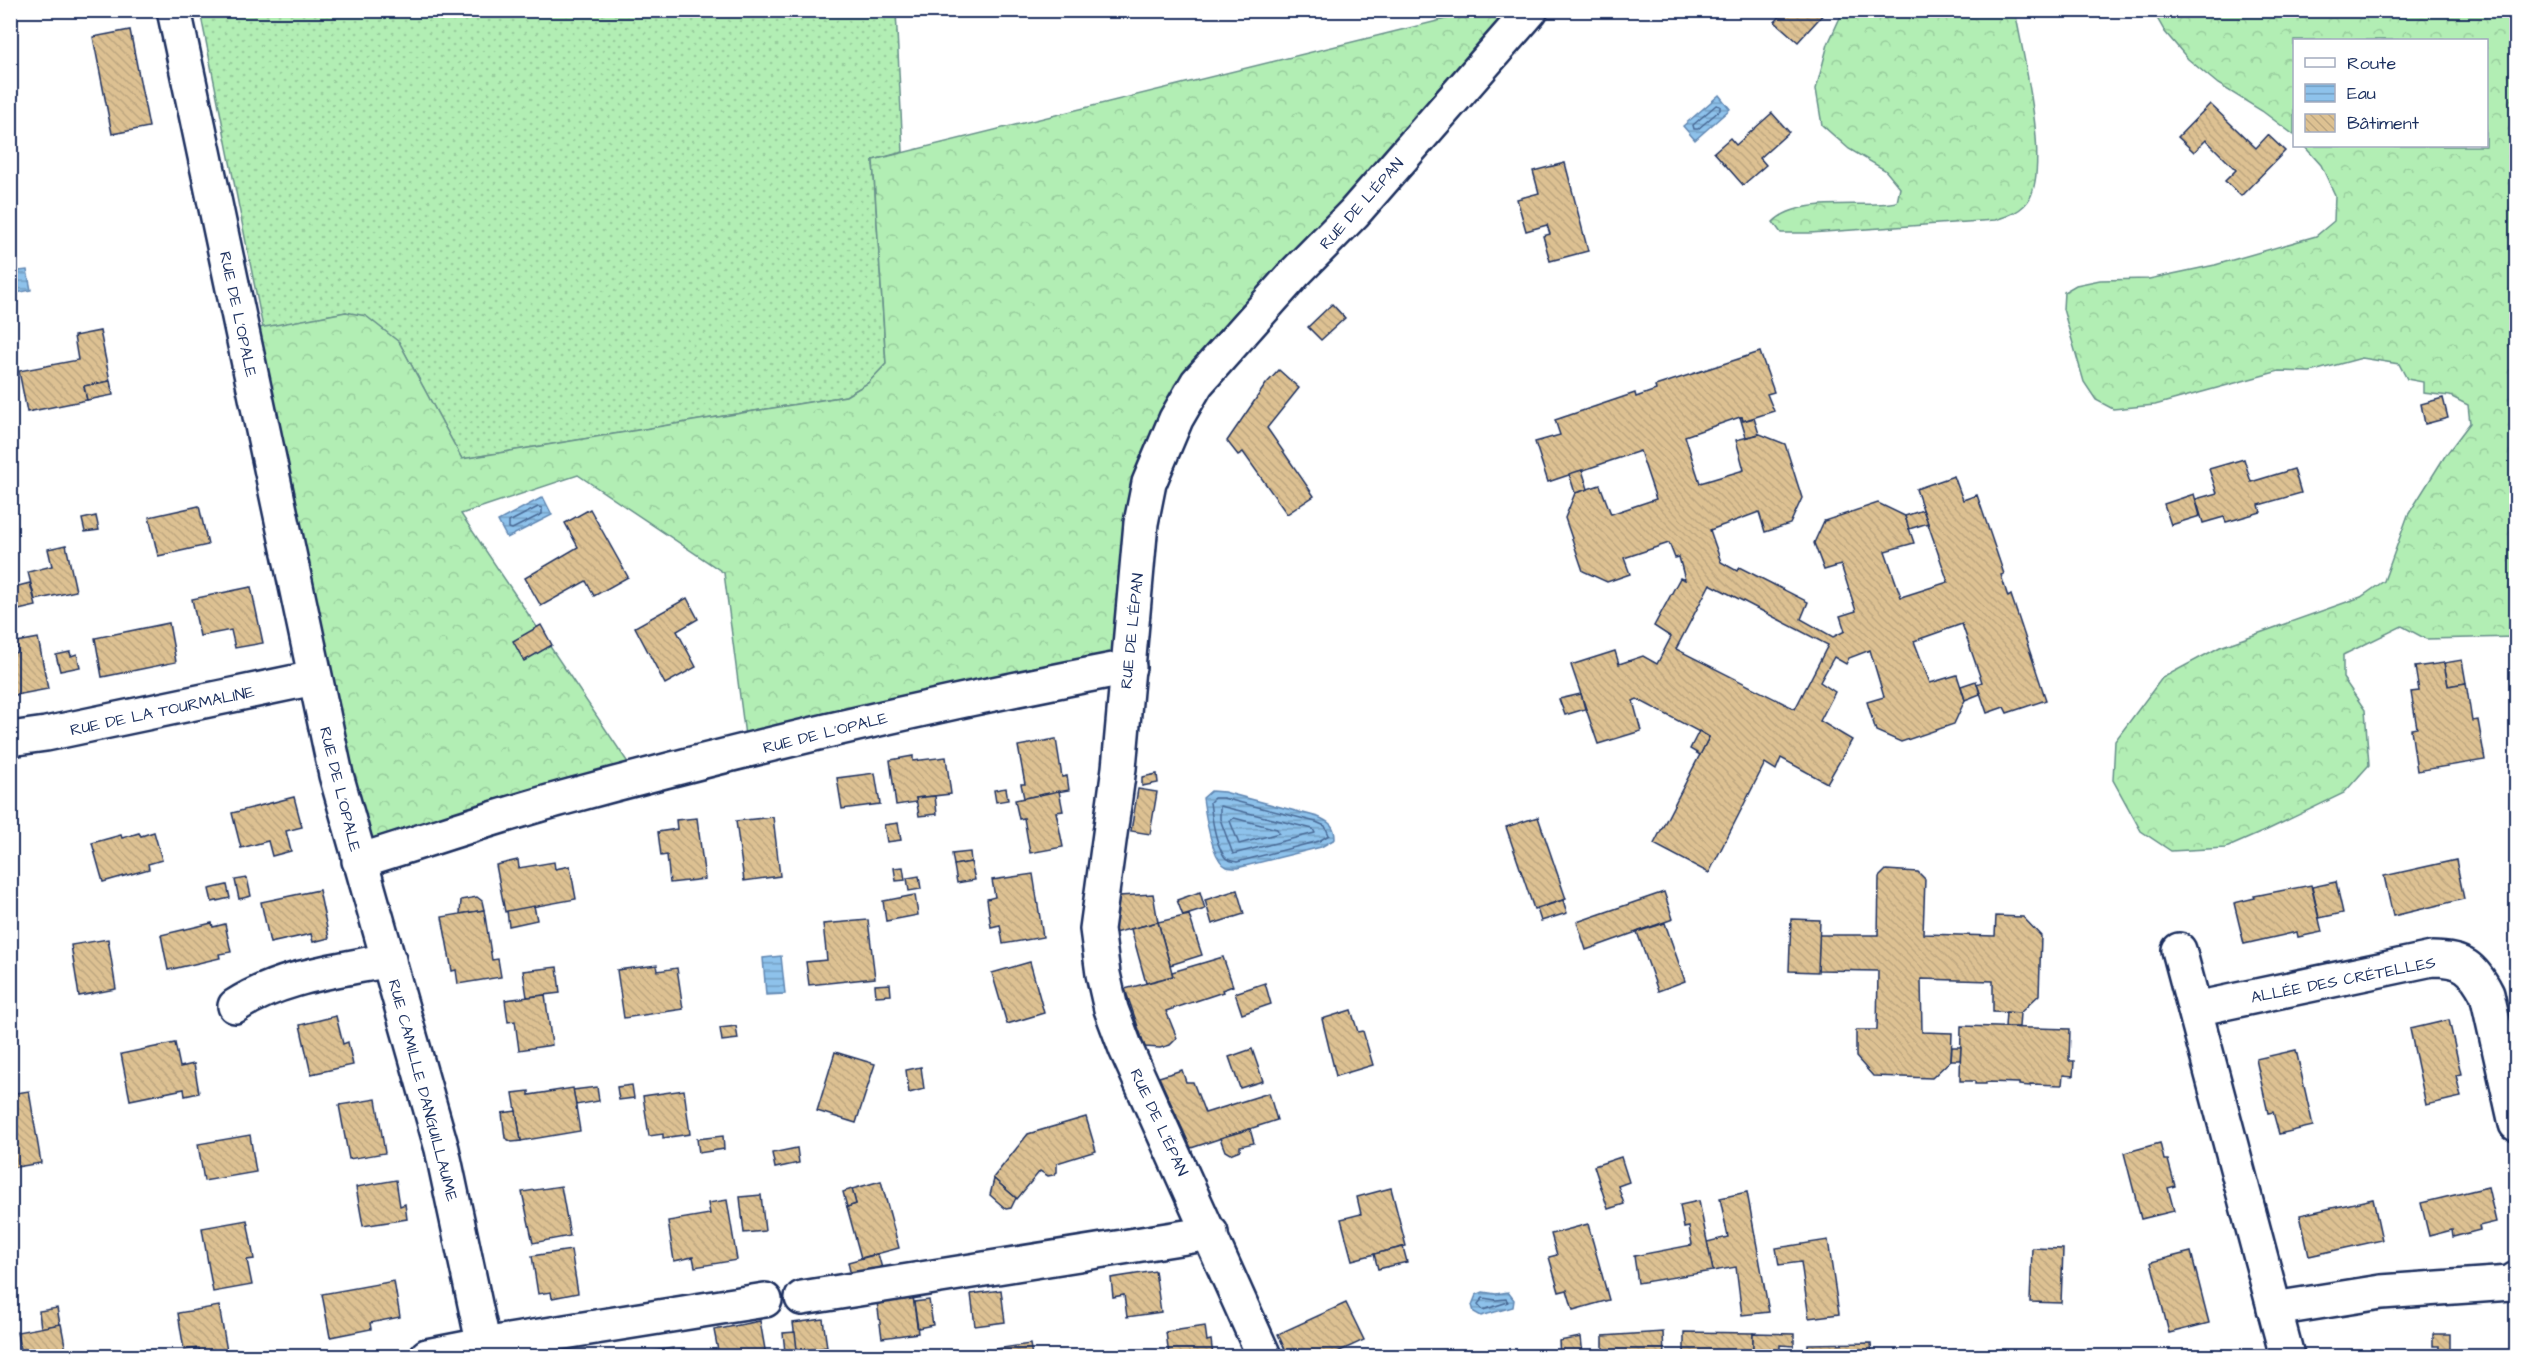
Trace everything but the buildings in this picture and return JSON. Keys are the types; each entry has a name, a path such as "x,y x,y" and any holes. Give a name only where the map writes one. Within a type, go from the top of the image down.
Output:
{"street":[{"name":"RUE DE L'OPALE","path":"174,10 241,320 314,678 336,776 359,861 561,799 747,751 915,709 1129,667"},
{"name":"RUE DE L'ÉPAN","path":"1264,1356 1211,1233 1126,1049 1111,1009 1099,953 1100,901 1119,768 1141,523 1149,483 1176,419 1197,383 1294,274 1354,213 1531,10"},
{"name":"RUE DE LA TOURMALINE","path":"10,739 46,734 314,678"},
{"name":"RUE CAMILLE DANGUILLAUME","path":"359,861 442,1149 484,1351"},
{"path":"2180,950 2287,1356"},
{"name":"ALLÉE DES CRÉTELLES","path":"2195,1009 2432,959 2450,959 2466,965 2478,978 2487,994 2517,1124"},
{"path":"235,1006 263,989 282,981 389,960"},
{"path":"802,1298 1211,1233"},
{"path":"2274,1309 2381,1292 2511,1283 2517,1279"},
{"path":"427,1356 484,1351 765,1300"}],"green space":[{"path":"200,11 896,11 903,152 873,160 886,364 868,383 846,396 462,459 399,342 346,312 263,328"},
{"path":"1478,11 1531,11 1163,449 1129,667 747,751 724,573 578,475 461,514 639,779 359,861 243,331 346,312 366,316 399,342 462,459 846,396 868,383 886,364 873,160"},
{"path":"1843,11 2015,11 2036,134 2035,181 2027,203 2010,215 1995,220 1781,233 1773,222 1799,208 1832,204 1897,202 1900,188 1885,170 1849,149 1822,125 1816,89 1828,44"},
{"path":"2153,11 2516,11 2516,637 2426,639 2402,626 2343,655 2343,678 2365,710 2369,765 2344,793 2226,848 2171,851 2141,831 2113,780 2115,741 2162,678 2220,647 2361,597 2384,581 2408,515 2445,456 2470,423 2468,405 2450,396 2423,393 2423,382 2407,379 2399,364 2362,358 2310,372 2279,371 2155,405 2113,409 2096,400 2084,382 2063,309 2064,292 2076,285 2100,280 2149,279 2215,265 2316,236 2334,221 2335,195 2321,165 2305,147 2488,147 2488,39 2293,39 2293,134 2262,111 2218,84 2188,59 2165,32"}],"water":[{"path":"1719,95 1730,109 1695,140 1683,126"},
{"path":"27,270 31,290 11,294 11,272"},
{"path":"543,497 552,515 507,538 498,521"},
{"path":"1211,791 1224,792 1318,817 1331,825 1335,839 1321,847 1237,868 1227,867 1217,856 1208,825 1203,798"},
{"path":"781,956 785,994 766,995 763,958"},
{"path":"1483,1292 1496,1294 1508,1292 1514,1300 1513,1307 1481,1316 1474,1312 1472,1305 1476,1295"}]}
